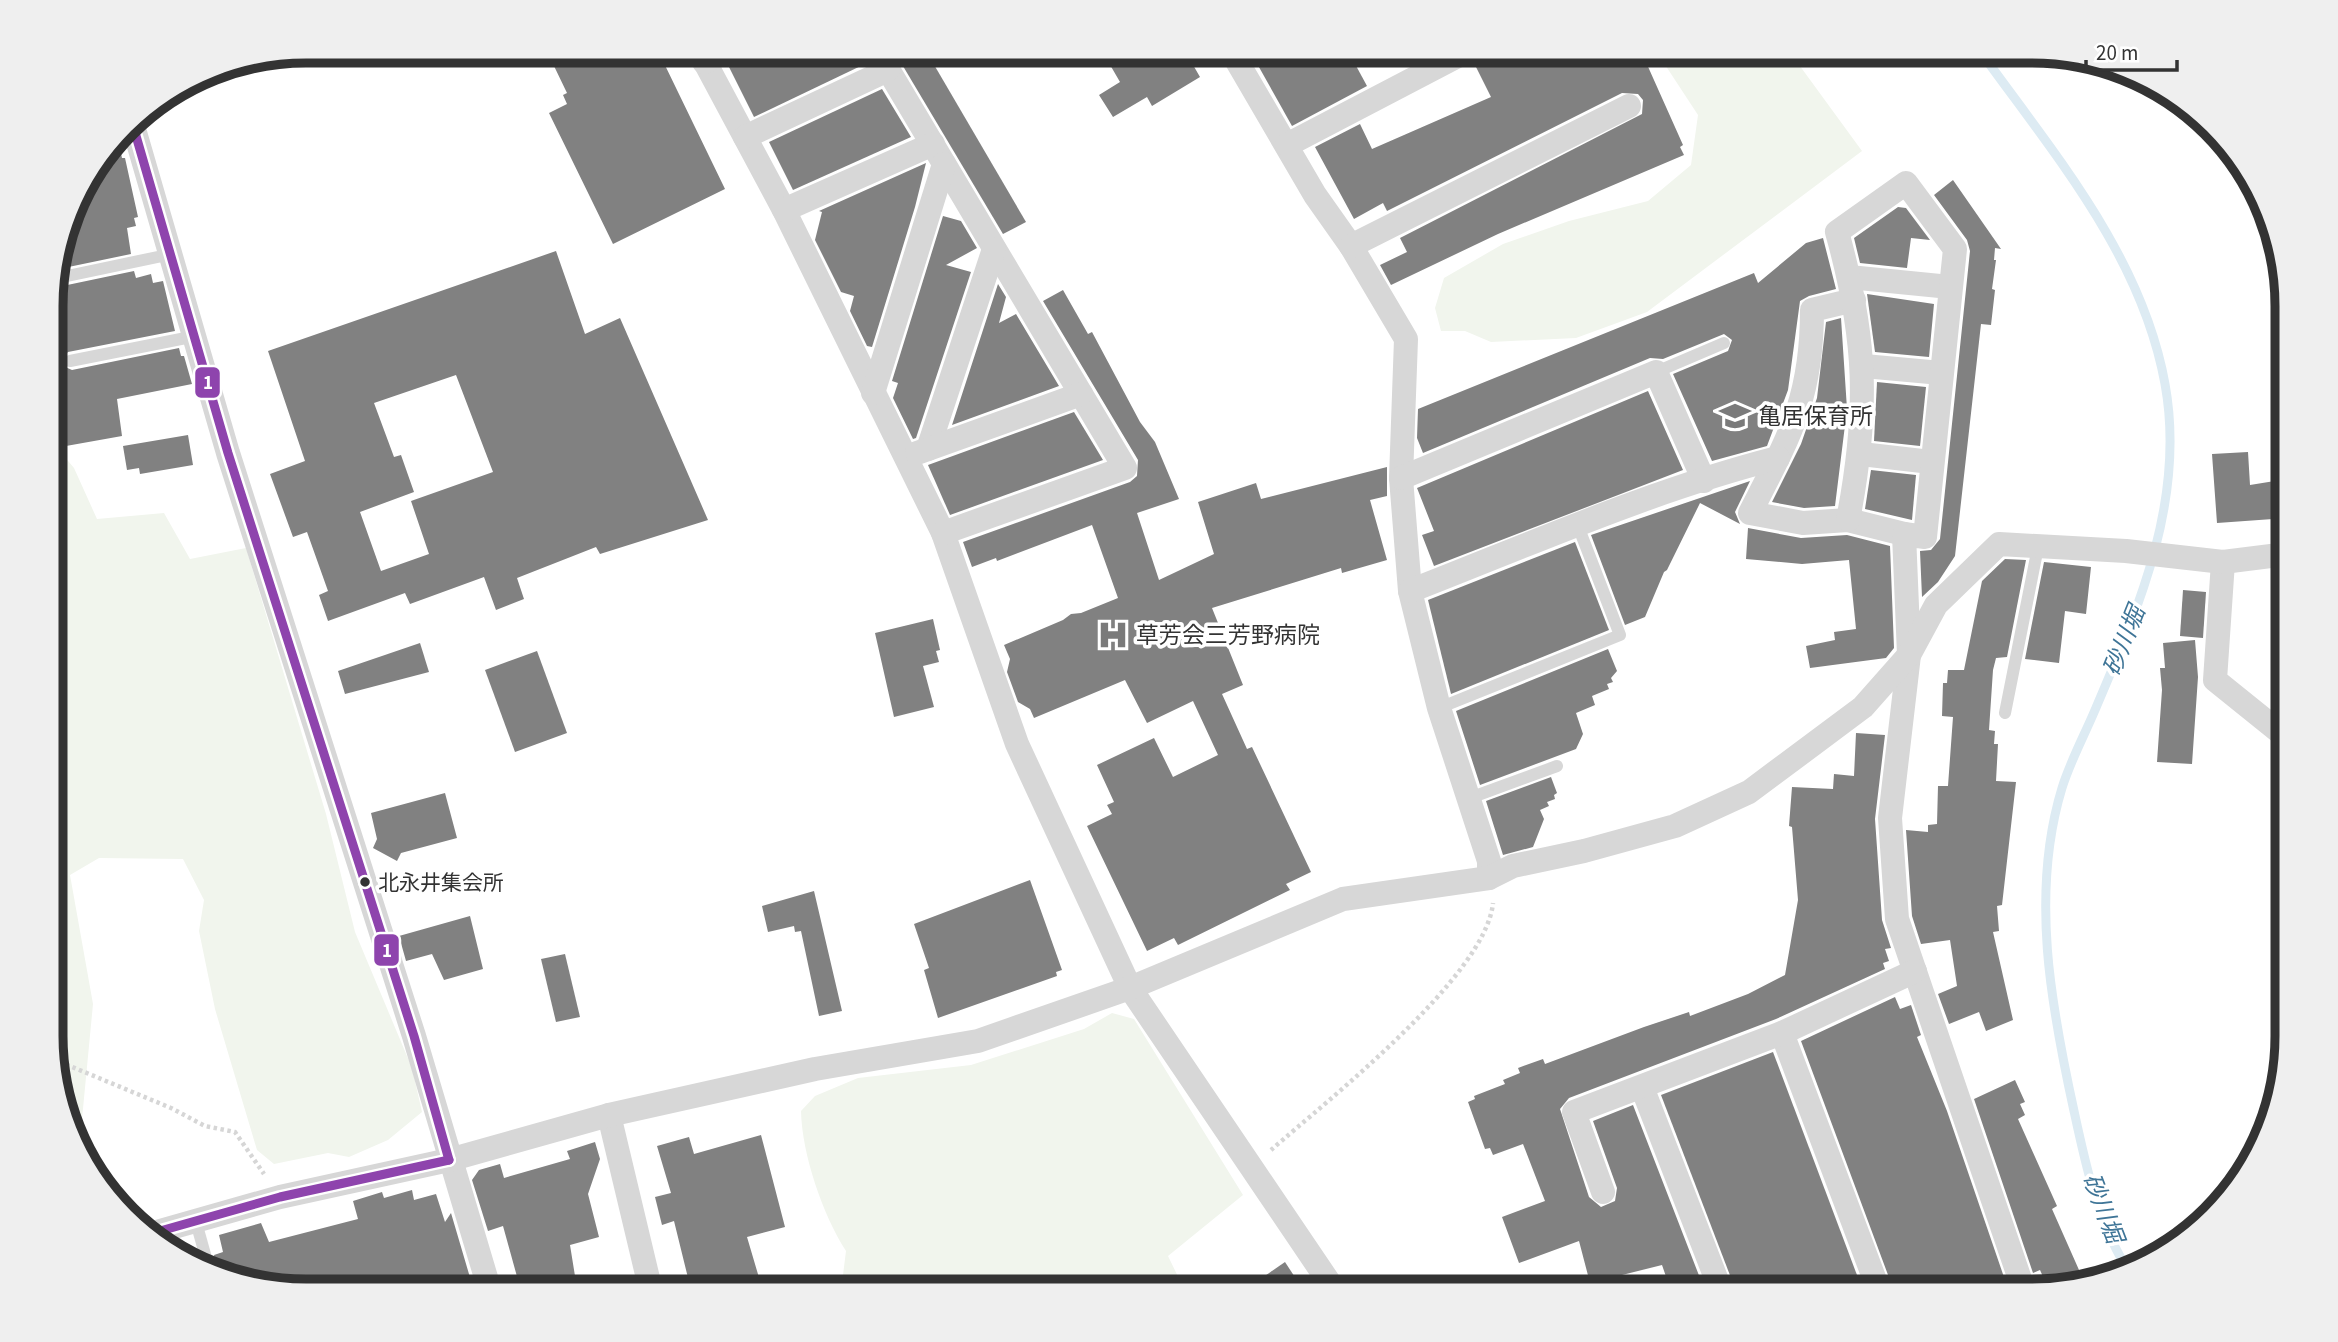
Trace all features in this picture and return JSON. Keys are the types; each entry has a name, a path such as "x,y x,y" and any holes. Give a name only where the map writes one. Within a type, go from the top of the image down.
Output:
{"street":[{"path":"705,63 784,210 943,533 1017,744 1130,988 1326,1278"},
{"path":"746,137 877,63"},
{"path":"884,63 1125,468 943,533"},
{"path":"1238,63 1315,195 1351,246 1406,340 1401,478 1410,591 1439,708 1489,861 1489,878"},
{"path":"1287,145 1444,63"},
{"path":"1351,246 1629,106"},
{"path":"135,134 232,466 414,1037 486,1279"},
{"path":"784,210 938,154"},
{"path":"873,393 938,154"},
{"path":"1848,520 1861,454 1864,366 1852,288 1837,232 1906,183 1955,249 1925,537 1848,520 1803,523 1750,513 1793,430 1807,383 1812,353 1812,310 1852,288 1950,288"},
{"path":"928,449 994,249"},
{"path":"1864,366 1941,373"},
{"path":"1401,478 1656,372 1704,481"},
{"path":"905,458 1081,394"},
{"path":"1861,454 1931,462"},
{"path":"1410,591 1578,526 1778,458"},
{"path":"1904,534 1909,655 1890,818 1897,919 2020,1278"},
{"path":"162,1231 280,1197 449,1160 609,1115 815,1069 978,1041 1130,988 1343,898 1489,878 1513,866 1584,851 1675,826 1749,792 1863,707 1909,655 1936,606 1999,544 2190,556 2223,562 2274,556"},
{"path":"2223,562 2215,680 2274,728"},
{"path":"1603,1192 1574,1112 1782,1033 1914,971"},
{"path":"1782,1033 1874,1278"},
{"path":"1642,1087 1716,1278"},
{"path":"609,1115 649,1279"}],"lane":[{"path":"65,277 172,254"},
{"path":"70,361 196,336"},
{"path":"1656,372 1724,343"},
{"path":"1439,708 1620,635 1578,526"},
{"path":"2005,713 2038,547"},
{"path":"1467,799 1557,766"},
{"path":"196,1222 206,1256"}],"path":[{"path":"1250,1169 1400,1037 1448,985 1492,921 1494,899 1489,878"},
{"path":"65,1064 171,1108 205,1126 235,1132 280,1197"}],"shaded area":[{"path":"1664,63 1798,63 1862,151 1647,312 1576,338 1491,342 1465,331 1441,331 1435,308 1444,278 1503,244 1569,221 1648,201 1691,165 1698,115"},
{"path":"63,455 74,468 97,519 164,513 190,559 246,548 326,814 355,932 412,1068 422,1112 388,1140 349,1157 328,1153 274,1164 257,1150 215,1009 199,931 204,900 183,859 99,858 70,875 93,1004 81,1127 68,1083 63,1036"},
{"path":"1112,1013 1134,1019 1243,1195 1168,1256 1179,1278 843,1279 846,1251 829,1220 815,1184 802,1128 801,1111 815,1096 858,1078 971,1065 1084,1029"}],"building":[{"path":"561,63 664,63 725,189 613,244 549,113 567,104 563,95 567,93 554,66"},
{"path":"734,63 867,63 754,117 729,67"},
{"path":"901,63 933,63 1026,222 1003,234"},
{"path":"1109,63 1192,63 1200,77 1152,106 1147,97 1113,117 1099,95 1120,82"},
{"path":"1257,63 1355,63 1367,86 1292,126"},
{"path":"1484,63 1646,63 1683,145 1680,147 1684,155 1498,234 1391,285 1380,265 1407,252 1400,238 1642,114 1643,100 1638,94 1622,93 1387,211 1383,203 1354,219 1315,147 1360,124 1372,149 1491,97 1476,67"},
{"path":"882,89 911,137 793,190 769,142"},
{"path":"120,150 122,158 125,158 138,217 134,218 136,226 127,228 131,254 66,267 71,243 82,213 104,171"},
{"path":"926,163 872,347 867,346 850,311 854,296 841,292 815,240 822,212 819,211"},
{"path":"1953,180 2001,249 1995,248 1992,289 1995,290 1991,325 1981,324 1955,556 1938,582 1922,597 1920,551 1931,550 1940,539 1970,251 1967,240 1934,195"},
{"path":"1898,207 1906,208 1930,240 1911,238 1907,268 1860,263 1854,238"},
{"path":"943,216 961,221 977,248 946,265 971,272 916,438 913,439 893,398 898,383 892,381"},
{"path":"1823,238 1836,289 1800,301 1788,390 1767,446 1712,461 1673,374 1728,351 1732,340 1724,334 1663,359 1650,358 1423,453 1417,438 1418,409 1754,273 1758,283 1806,243"},
{"path":"556,251 585,334 620,318 708,520 600,554 596,547 517,578 524,599 496,610 484,577 410,604 405,593 328,621 319,595 328,591 307,532 293,537 270,474 305,461 268,351","holes":["456,375 493,472 411,501 429,554 381,571 360,512 414,492 401,455 394,457 374,403"]},
{"path":"134,271 136,278 151,274 153,283 163,281 175,331 68,352 63,357 64,286"},
{"path":"998,284 1006,297 999,323 1016,314 1059,386 952,425"},
{"path":"1063,290 1088,334 1092,332 1140,422 1155,442 1179,499 1137,513 1159,580 1214,554 1198,502 1256,483 1261,499 1387,467 1387,496 1370,500 1387,560 1342,573 1341,568 1212,608 1243,685 1222,694 1247,749 1252,747 1311,872 1286,884 1290,890 1178,945 1174,938 1147,951 1087,826 1112,814 1107,805 1114,802 1097,765 1154,738 1173,777 1218,755 1193,701 1147,723 1125,680 1034,718 1030,709 1018,702 1007,672 1010,659 1004,645 1071,614 1081,613 1118,598 1092,525 997,561 996,558 972,567 963,542 1130,482 1137,476 1138,460 1043,301"},
{"path":"1867,294 1934,304 1929,357 1875,352"},
{"path":"1841,318 1847,409 1835,506 1804,508 1772,502 1801,444 1817,398 1826,322"},
{"path":"179,348 192,384 117,399 122,436 66,446 63,429 63,366 72,370"},
{"path":"1877,382 1926,387 1920,446 1874,441"},
{"path":"1648,391 1683,470 1434,566 1422,535 1434,531 1417,488"},
{"path":"1074,412 1103,460 950,515 928,465"},
{"path":"188,435 193,465 140,474 139,468 127,470 123,446"},
{"path":"2248,452 2250,485 2274,481 2274,519 2217,523 2212,454"},
{"path":"1871,470 1916,475 1912,520 1865,509"},
{"path":"1750,481 1735,512 1740,524 1700,503 1664,572 1645,617 1625,625 1591,535"},
{"path":"1748,528 1801,538 1847,535 1890,546 1894,648 1886,658 1810,668 1806,646 1835,640 1834,632 1856,629 1849,560 1802,564 1746,559"},
{"path":"1575,542 1609,630 1451,694 1428,600"},
{"path":"2005,559 2026,560 2007,657 1996,658 1993,670 1989,730 1995,731 1994,744 1998,744 1996,781 2016,782 2002,905 1997,906 1999,931 1993,932 2013,1020 1986,1031 1979,1012 1949,1024 1938,994 1957,986 1950,940 1921,944 1912,916 1906,830 1928,832 1928,825 1937,824 1938,786 1948,786 1953,717 1942,716 1943,683 1947,683 1948,670 1964,670 1982,581"},
{"path":"2044,562 2091,567 2086,614 2065,611 2059,663 2025,659"},
{"path":"2183,590 2206,592 2203,638 2180,636"},
{"path":"933,619 940,650 936,651 939,662 923,666 934,707 894,717 875,633"},
{"path":"2195,640 2198,677 2192,764 2157,762 2162,690 2160,668 2165,668 2163,643"},
{"path":"420,643 429,672 345,694 338,671"},
{"path":"1608,649 1617,671 1611,678 1613,682 1607,684 1609,689 1592,696 1595,705 1576,713 1583,734 1576,749 1480,785 1456,711"},
{"path":"537,651 567,733 515,752 485,670"},
{"path":"1856,733 1885,735 1875,819 1882,920 1891,948 1885,949 1889,961 1883,963 1885,969 1776,1019 1569,1098 1560,1109 1589,1197 1601,1207 1615,1201 1617,1188 1593,1121 1633,1105 1700,1278 1667,1278 1662,1265 1609,1278 1589,1278 1579,1241 1519,1263 1502,1217 1545,1201 1523,1144 1493,1155 1490,1148 1485,1149 1468,1102 1475,1099 1474,1096 1505,1084 1503,1080 1520,1073 1518,1068 1543,1059 1545,1064 1689,1012 1690,1016 1748,994 1785,975 1798,900 1792,827 1789,826 1792,787 1833,789 1834,774 1854,776"},
{"path":"1551,777 1557,793 1554,795 1555,799 1547,802 1549,806 1540,810 1544,819 1533,847 1503,855 1486,801"},
{"path":"445,793 457,838 401,853 397,861 373,848 377,839 371,813"},
{"path":"1030,880 1062,970 1056,972 1057,976 938,1018 924,970 929,968 914,924"},
{"path":"814,891 842,1011 819,1016 801,931 795,932 794,926 768,932 762,906"},
{"path":"470,916 483,969 444,980 432,954 406,961 399,936"},
{"path":"565,954 580,1017 556,1022 541,959"},
{"path":"1895,997 1900,1009 1911,1005 1921,1035 1917,1037 1947,1111 2004,1278 1889,1278 1801,1041"},
{"path":"1773,1052 1858,1278 1731,1278 1661,1095"},
{"path":"2015,1080 2025,1102 2020,1104 2025,1115 2018,1119 2057,1206 2052,1209 2081,1274 2044,1278 2040,1270 2033,1273 1974,1099"},
{"path":"761,1135 785,1227 747,1237 759,1279 688,1279 674,1221 662,1225 655,1197 671,1193 657,1146 689,1137 694,1154"},
{"path":"595,1142 600,1159 588,1194 599,1237 570,1245 575,1276 565,1279 518,1279 503,1226 488,1231 472,1180 479,1170 500,1164 504,1178 570,1159 567,1151"},
{"path":"412,1190 414,1200 436,1194 445,1222 451,1213 470,1279 274,1277 243,1271 215,1261 214,1255 223,1252 219,1235 261,1223 269,1242 358,1219 353,1201 382,1192 384,1198"},
{"path":"1285,1262 1296,1278 1261,1278"}],"waterway":[{"name":"砂川堀","path":"1989,63 2092,208 2137,292 2153,337 2165,384 2170,427 2164,511 2154,552 2112,671 2065,778 2052,828 2047,868 2047,950 2058,1031 2093,1190 2099,1210 2123,1261"}],"transit line":[{"name":"1","path":"135,134 228,453 414,1036 449,1160"},
{"name":"1","path":"161,1231 280,1197 449,1160"}],"place":[{"name":"亀居保育所","path":"1735,416"},
{"name":"草芳会三芳野病院","path":"1113,635"},
{"name":"北永井集会所","path":"365,882"}]}
